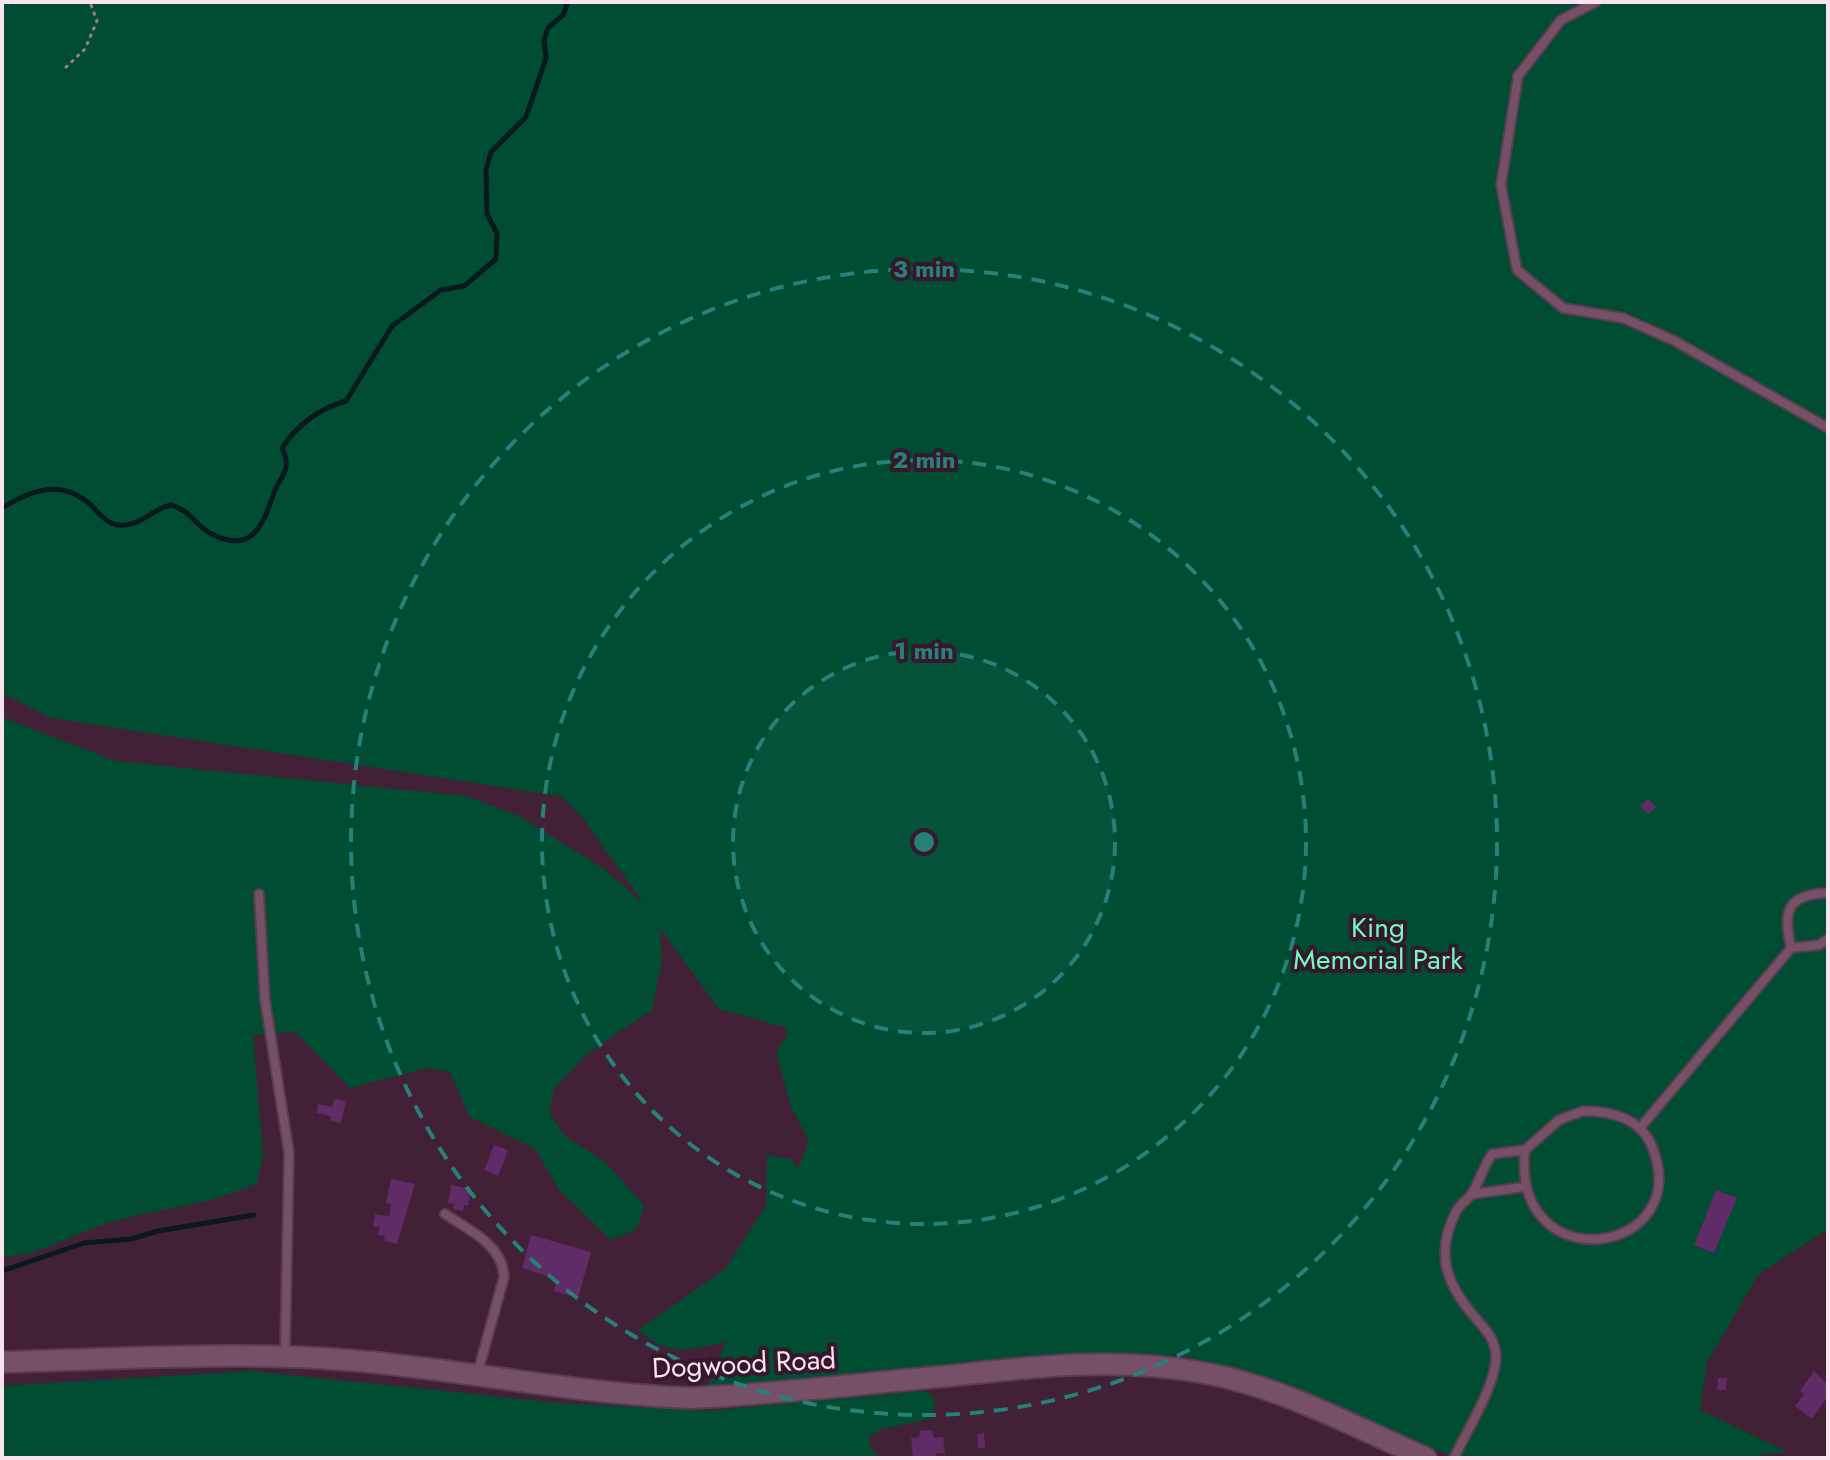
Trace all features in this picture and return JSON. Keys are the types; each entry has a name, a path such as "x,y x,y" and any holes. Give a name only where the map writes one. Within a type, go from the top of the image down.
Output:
{"street":[{"name":"Dogwood Road","path":"2,1362 285,1357 348,1360 638,1396 690,1398 1030,1367 1136,1364 1208,1373 1242,1383 1293,1400 1426,1458"}],"lane":[{"path":"1596,2 1561,20 1518,76 1501,185 1517,270 1563,308 1623,318 1673,340 1828,428"},
{"path":"1640,1128 1791,948 1786,919 1796,899 1828,893"},
{"path":"259,894 265,1000 289,1153 285,1357"},
{"path":"1791,948 1805,948 1828,939"},
{"path":"1454,1458 1491,1378 1496,1355 1495,1343 1458,1297 1444,1269 1448,1232 1459,1206 1472,1194 1492,1154 1525,1150 1559,1120 1583,1111 1612,1113 1640,1128 1656,1156 1659,1186 1647,1215 1624,1234 1591,1241 1560,1233 1530,1200 1524,1187 1525,1150"},
{"path":"1472,1194 1524,1187"},
{"path":"445,1214 491,1246 504,1261 504,1277 477,1376"}],"path":[{"path":"65,68 85,49 97,21 90,2"}],"green space":[{"name":"King Memorial Park","path":"2,2 1828,2 1828,1229 1759,1274 1707,1362 1700,1410 1788,1452 1736,1458 1456,1458 1305,1392 1183,1355 1080,1355 707,1387 726,1342 679,1350 660,1345 638,1330 725,1269 766,1206 767,1155 791,1159 798,1168 809,1141 791,1107 776,1052 788,1034 784,1027 719,1009 660,928 662,960 652,1010 588,1053 553,1090 550,1114 564,1135 606,1163 644,1205 637,1229 611,1240 560,1191 535,1149 470,1117 450,1072 427,1068 350,1088 295,1032 253,1035 263,1158 257,1183 219,1197 102,1225 27,1254 2,1257 2,717 115,761 466,796 519,816 604,869 644,904 582,817 560,796 51,718 2,693"},
{"path":"252,1371 560,1403 708,1411 921,1391 933,1395 935,1408 929,1419 882,1429 870,1436 870,1449 883,1458 2,1458 2,1386"}],"building":[{"path":"1648,799 1656,807 1648,814 1640,806"},
{"path":"334,1099 346,1101 341,1123 330,1121 331,1116 317,1113 318,1104 332,1107"},
{"path":"494,1145 508,1150 498,1176 484,1170"},
{"path":"391,1179 415,1184 397,1244 384,1241 385,1236 378,1235 380,1227 373,1226 375,1214 389,1216 391,1204 386,1203"},
{"path":"451,1185 471,1189 468,1205 464,1205 463,1211 453,1209 454,1204 448,1203"},
{"path":"1716,1190 1737,1198 1714,1253 1694,1245"},
{"path":"531,1235 591,1252 578,1298 554,1291 557,1279 522,1268"},
{"path":"1814,1371 1828,1385 1828,1396 1812,1419 1795,1406 1804,1394 1800,1391"},
{"path":"1718,1378 1727,1378 1726,1390 1717,1390"},
{"path":"932,1430 934,1438 943,1437 945,1453 936,1454 936,1458 913,1458 911,1438 919,1437 920,1431"},
{"path":"984,1433 985,1448 978,1448 977,1434"}],"waterway":[{"path":"2,508 37,492 59,490 82,498 104,519 115,524 140,521 171,505 223,539 244,540 252,535 263,520 284,474 286,463 282,448 295,432 326,408 346,401 392,326 441,290 464,286 496,259 497,233 487,214 486,170 491,152 526,117 546,58 544,40 548,28 563,15 568,2"},
{"path":"2,1271 84,1243 131,1239 158,1231 254,1215"}]}
